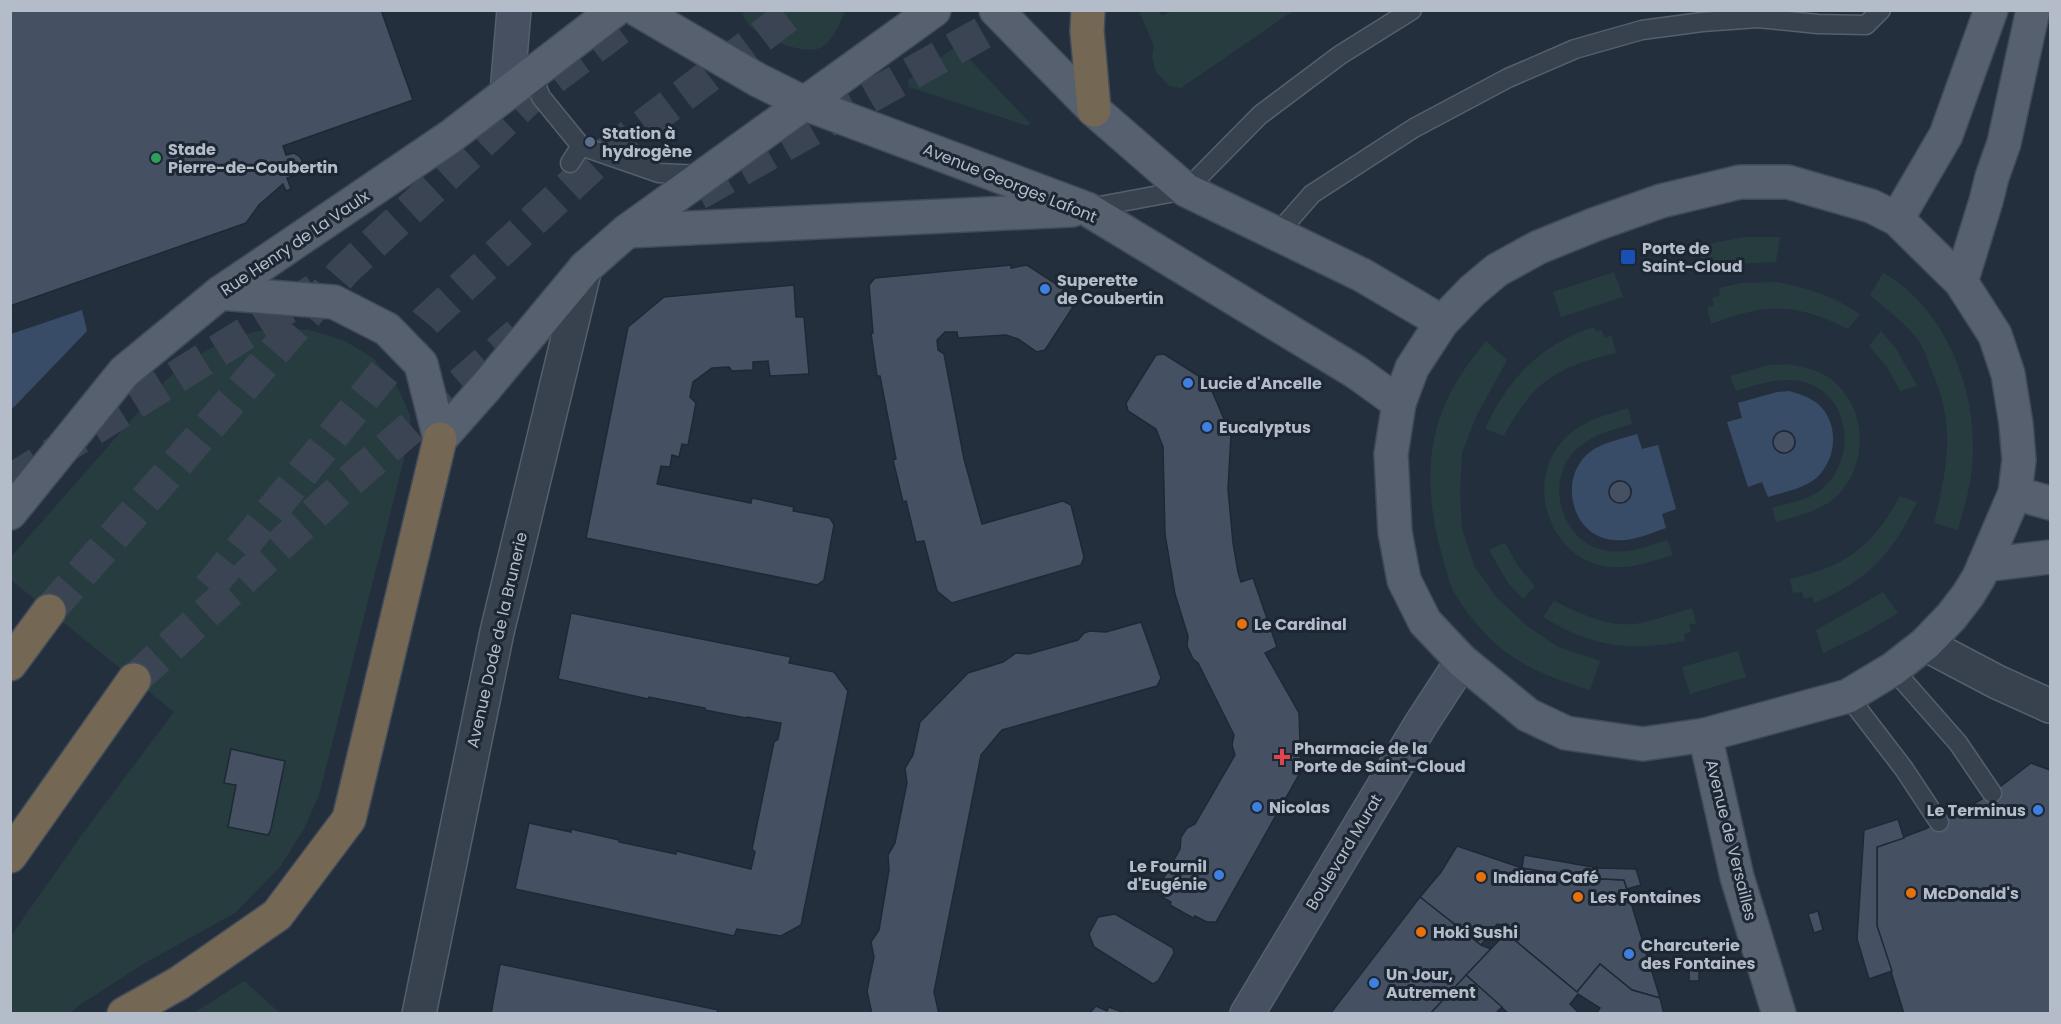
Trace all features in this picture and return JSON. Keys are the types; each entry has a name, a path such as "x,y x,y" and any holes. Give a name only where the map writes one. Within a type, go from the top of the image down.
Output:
{"highway":[{"path":"1088,10 1087,31 1094,110"},
{"path":"124,1014 179,983 277,915 349,819 440,439"},
{"path":"10,664 49,611"},
{"path":"10,856 134,680"}],"main road":[{"path":"514,10 519,84"},
{"name":"Rue Henry de La Vaulx","path":"10,513 124,372 220,293 450,137 615,10"},
{"name":"Avenue Georges Lafont","path":"638,10 758,80 806,104 1087,209 1356,372 1399,403"},
{"path":"440,439 585,268 627,231 934,10"},
{"path":"996,10 1094,110 1186,190 1362,275 1442,322"},
{"path":"1897,219 1946,135 1991,10"},
{"path":"1961,282 2004,143 2033,10"},
{"path":"1740,182 1788,182 1861,203 1897,219 1961,282 1995,335 2008,374 2019,460 2015,493 1984,565 1968,595 1951,618 1925,644 1893,669 1848,696 1706,735 1643,744 1566,733 1528,715 1462,661 1425,622 1404,580 1395,532 1391,454 1399,403 1412,368 1442,322 1472,291 1497,270 1539,248 1661,201 1740,182"},
{"path":"627,231 1087,209"},
{"path":"220,293 334,302 387,329 421,364 440,439"},
{"path":"2015,493 2050,503"},
{"path":"1984,565 2050,557"},
{"name":"Boulevard Murat","path":"1249,1012 1421,724 1462,661"},
{"name":"Avenue de Versailles","path":"1706,735 1737,878 1779,1014"}],"street":[{"name":"Avenue Dode de la Brunerie","path":"419,1014 497,632 585,268"},
{"path":"1925,644 1997,682 2050,706"}],"lane":[{"path":"1087,209 1186,190 1260,115 1340,55 1412,10"},
{"path":"1277,234 1312,194 1367,157 1414,128 1508,78 1575,49 1642,30 1702,22 1758,18 1818,24 1866,25 1881,10"},
{"path":"519,84 541,97 581,146 659,173 706,175"},
{"path":"570,163 581,146"},
{"path":"1893,669 1958,743 1992,793"},
{"path":"1848,696 1922,794 1939,822"}],"green space":[{"path":"742,10 846,11 829,41 813,50 784,45 757,32 749,25"},
{"path":"1139,11 1159,11 1162,16 1172,11 1293,11 1181,88 1169,86 1156,72 1152,57 1154,46"},
{"path":"957,46 1030,123 1028,126 909,87 908,80"},
{"path":"1745,237 1780,237 1776,262 1731,264 1705,269 1697,246"},
{"path":"1614,272 1623,297 1561,317 1553,292"},
{"path":"1883,273 1904,287 1922,304 1950,346 1960,370 1972,420 1973,455 1969,488 1958,530 1934,523 1946,464 1947,445 1947,427 1939,389 1925,353 1915,336 1870,295"},
{"path":"1777,282 1820,294 1860,314 1848,329 1812,314 1780,308 1748,312 1711,324 1707,307 1714,305 1712,298 1720,295 1719,288 1741,283"},
{"path":"1594,327 1596,332 1602,330 1604,337 1612,336 1616,353 1578,364 1549,379 1525,402 1504,436 1485,429 1504,394 1528,366 1557,343"},
{"path":"271,328 310,330 345,341 373,358 397,386 410,415 410,435 319,795 304,829 280,867 235,913 145,963 70,1013 11,1014 11,936 81,836 174,712 11,580 11,557 167,379 195,357 230,338"},
{"path":"1881,331 1897,350 1917,386 1900,391 1887,367 1869,346"},
{"path":"1486,341 1507,360 1476,417 1462,453 1460,491 1462,529 1474,565 1495,596 1527,626 1558,647 1600,661 1590,690 1541,672 1507,653 1468,613 1454,592 1448,577 1434,523 1430,482 1434,441 1439,421 1454,386"},
{"path":"1788,364 1821,373 1843,391 1852,404 1857,419 1860,435 1859,451 1849,481 1833,500 1809,512 1776,522 1772,508 1806,498 1823,488 1834,475 1841,460 1844,443 1843,427 1838,411 1830,398 1817,387 1800,381 1784,380 1736,391 1730,376 1769,365"},
{"path":"1628,408 1632,424 1590,439 1567,460 1561,475 1559,491 1561,507 1576,535 1589,545 1621,552 1636,550 1667,540 1673,555 1634,566 1610,567 1590,562 1573,552 1560,537 1550,520 1545,500 1545,481 1549,461 1567,436 1582,425"},
{"path":"1900,496 1917,502 1888,551 1864,575 1814,603 1812,596 1804,599 1802,592 1793,593 1790,579 1827,568 1856,552 1879,529"},
{"path":"1505,543 1518,566 1535,586 1523,599 1508,583 1489,550"},
{"path":"1883,592 1898,613 1863,634 1823,653 1816,630"},
{"path":"1554,601 1596,619 1619,624 1641,623 1692,608 1696,623 1689,625 1691,632 1684,634 1685,641 1646,646 1612,644 1578,635 1543,617"},
{"path":"1738,651 1746,677 1690,694 1682,667"},
{"path":"244,981 280,1013 194,1013"}],"water":[{"path":"82,310 87,331 11,408 11,334"},
{"path":"1777,392 1793,392 1818,404 1830,421 1833,442 1828,462 1815,479 1799,488 1768,497 1762,482 1748,487 1727,422 1742,418 1738,403","holes":["1783,430 1791,432 1795,442 1793,450 1786,453 1775,449 1773,442 1776,434"]},
{"path":"1637,434 1642,449 1658,445 1676,509 1662,514 1666,528 1647,535 1620,540 1598,536 1578,517 1573,504 1574,475 1580,463 1590,452 1607,443","holes":["1618,480 1626,482 1632,489 1631,497 1625,503 1614,501 1610,496 1611,484"]}],"building":[{"name":"Stade Pierre-de-Coubertin","path":"10,10 381,10 413,100 283,146 286,155 294,153 300,157 301,169 296,175 287,178 291,189 286,191 283,184 259,205 246,223 10,306"},
{"path":"1011,265 1011,268 1027,265 1073,295 1075,304 1045,350 1037,352 1018,339 1006,335 958,338 957,332 945,332 937,340 938,350 944,354 964,459 982,524 1063,501 1071,505 1084,557 1081,565 952,603 937,591 924,541 916,542 906,501 903,502 893,460 896,459 880,376 877,376 871,333 873,333 869,285 875,278"},
{"path":"794,285 796,317 804,317 809,374 770,376 768,361 753,362 753,370 732,371 729,367 712,368 693,382 690,397 696,403 688,445 682,444 679,457 672,455 670,467 661,466 657,484 751,503 752,498 794,507 793,511 830,518 834,525 824,580 817,585 586,538 628,327 664,297"},
{"path":"1164,354 1208,382 1231,435 1228,489 1238,572 1241,582 1253,578 1277,647 1265,653 1299,713 1301,771 1216,922 1207,922 1195,916 1193,918 1170,905 1171,902 1159,895 1158,888 1180,849 1181,837 1187,828 1195,824 1235,755 1232,745 1234,735 1187,646 1188,636 1175,594 1165,534 1163,447 1156,429 1128,411 1126,403 1156,355"},
{"path":"1780,431 1788,431 1795,438 1795,446 1788,453 1780,453 1773,446 1773,438"},
{"path":"1616,481 1624,481 1631,488 1631,496 1624,503 1616,503 1609,496 1609,488"},
{"path":"571,613 791,657 789,663 834,672 848,691 801,925 781,936 737,929 734,936 515,889 529,823 571,832 571,829 619,840 619,842 676,854 676,851 751,869 755,852 752,849 774,742 778,739 781,723 705,710 705,708 649,697 648,699 558,679"},
{"path":"1141,622 1161,678 1157,686 1002,730 981,755 934,992 939,1014 872,1014 867,991 874,957 871,942 879,930 889,870 888,855 895,843 907,783 905,768 913,755 920,722 968,673 1003,662 1016,653 1029,654 1078,640 1084,633 1090,631 1106,632"},
{"path":"231,749 285,761 268,835 228,827 236,785 224,783"},
{"path":"2031,763 2050,770 2050,1014 1904,1014 1877,926 1877,847 1925,829 1967,808 1992,793"},
{"path":"1898,819 1904,838 1877,847 1877,926 1892,971 1869,979 1857,939 1864,830"},
{"path":"1457,846 1522,868 1583,878 1624,880 1660,998 1632,990 1600,964 1577,992 1506,933 1507,926 1497,924 1481,945 1420,897 1441,872"},
{"path":"1524,855 1598,868 1636,869 1641,885 1627,889 1624,880 1583,878 1522,868"},
{"path":"1420,897 1481,945 1491,949 1430,1014 1330,1014"},
{"path":"1818,911 1823,930 1814,933 1808,914"},
{"path":"1115,914 1173,948 1174,953 1158,981 1153,984 1094,947 1089,934 1098,917"},
{"path":"1506,933 1577,992 1600,964 1632,990 1660,998 1664,1014 1596,1014 1600,1008 1578,994 1570,1004 1580,1014 1509,1014 1466,975"},
{"path":"1689,961 1699,961 1699,981 1689,981"},
{"path":"500,964 718,1010 717,1014 491,1014"},
{"path":"1466,975 1502,1007 1495,1014 1430,1014"},
{"path":"1096,1006 1107,1011 1109,1007 1127,1014 1089,1014"}],"tunnel":[{"path":"49,611 344,271 539,89 644,10"},
{"path":"209,588 426,321 598,160 796,10"},
{"path":"698,194 1023,10"},
{"path":"10,481 315,290"},
{"path":"134,680 344,486 518,334"}],"place":[{"name":"Station à hydrogène","path":"590,142"},
{"name":"Stade Pierre-de-Coubertin","path":"156,158"},
{"name":"Porte de Saint-Cloud","path":"1628,257"},
{"name":"Superette de Coubertin","path":"1045,289"},
{"name":"Lucie d'Ancelle","path":"1188,383"},
{"name":"Eucalyptus","path":"1207,427"},
{"name":"Le Cardinal","path":"1242,624"},
{"name":"Pharmacie de la Porte de Saint-Cloud","path":"1282,757"},
{"name":"Nicolas","path":"1257,807"},
{"name":"Le Terminus","path":"2038,810"},
{"name":"Le Fournil d'Eugénie","path":"1219,875"},
{"name":"Indiana Café","path":"1481,877"},
{"name":"McDonald's","path":"1911,893"},
{"name":"Les Fontaines","path":"1578,897"},
{"name":"Hoki Sushi","path":"1421,932"},
{"name":"Charcuterie des Fontaines","path":"1629,954"},
{"name":"Un Jour, Autrement","path":"1374,983"}]}
